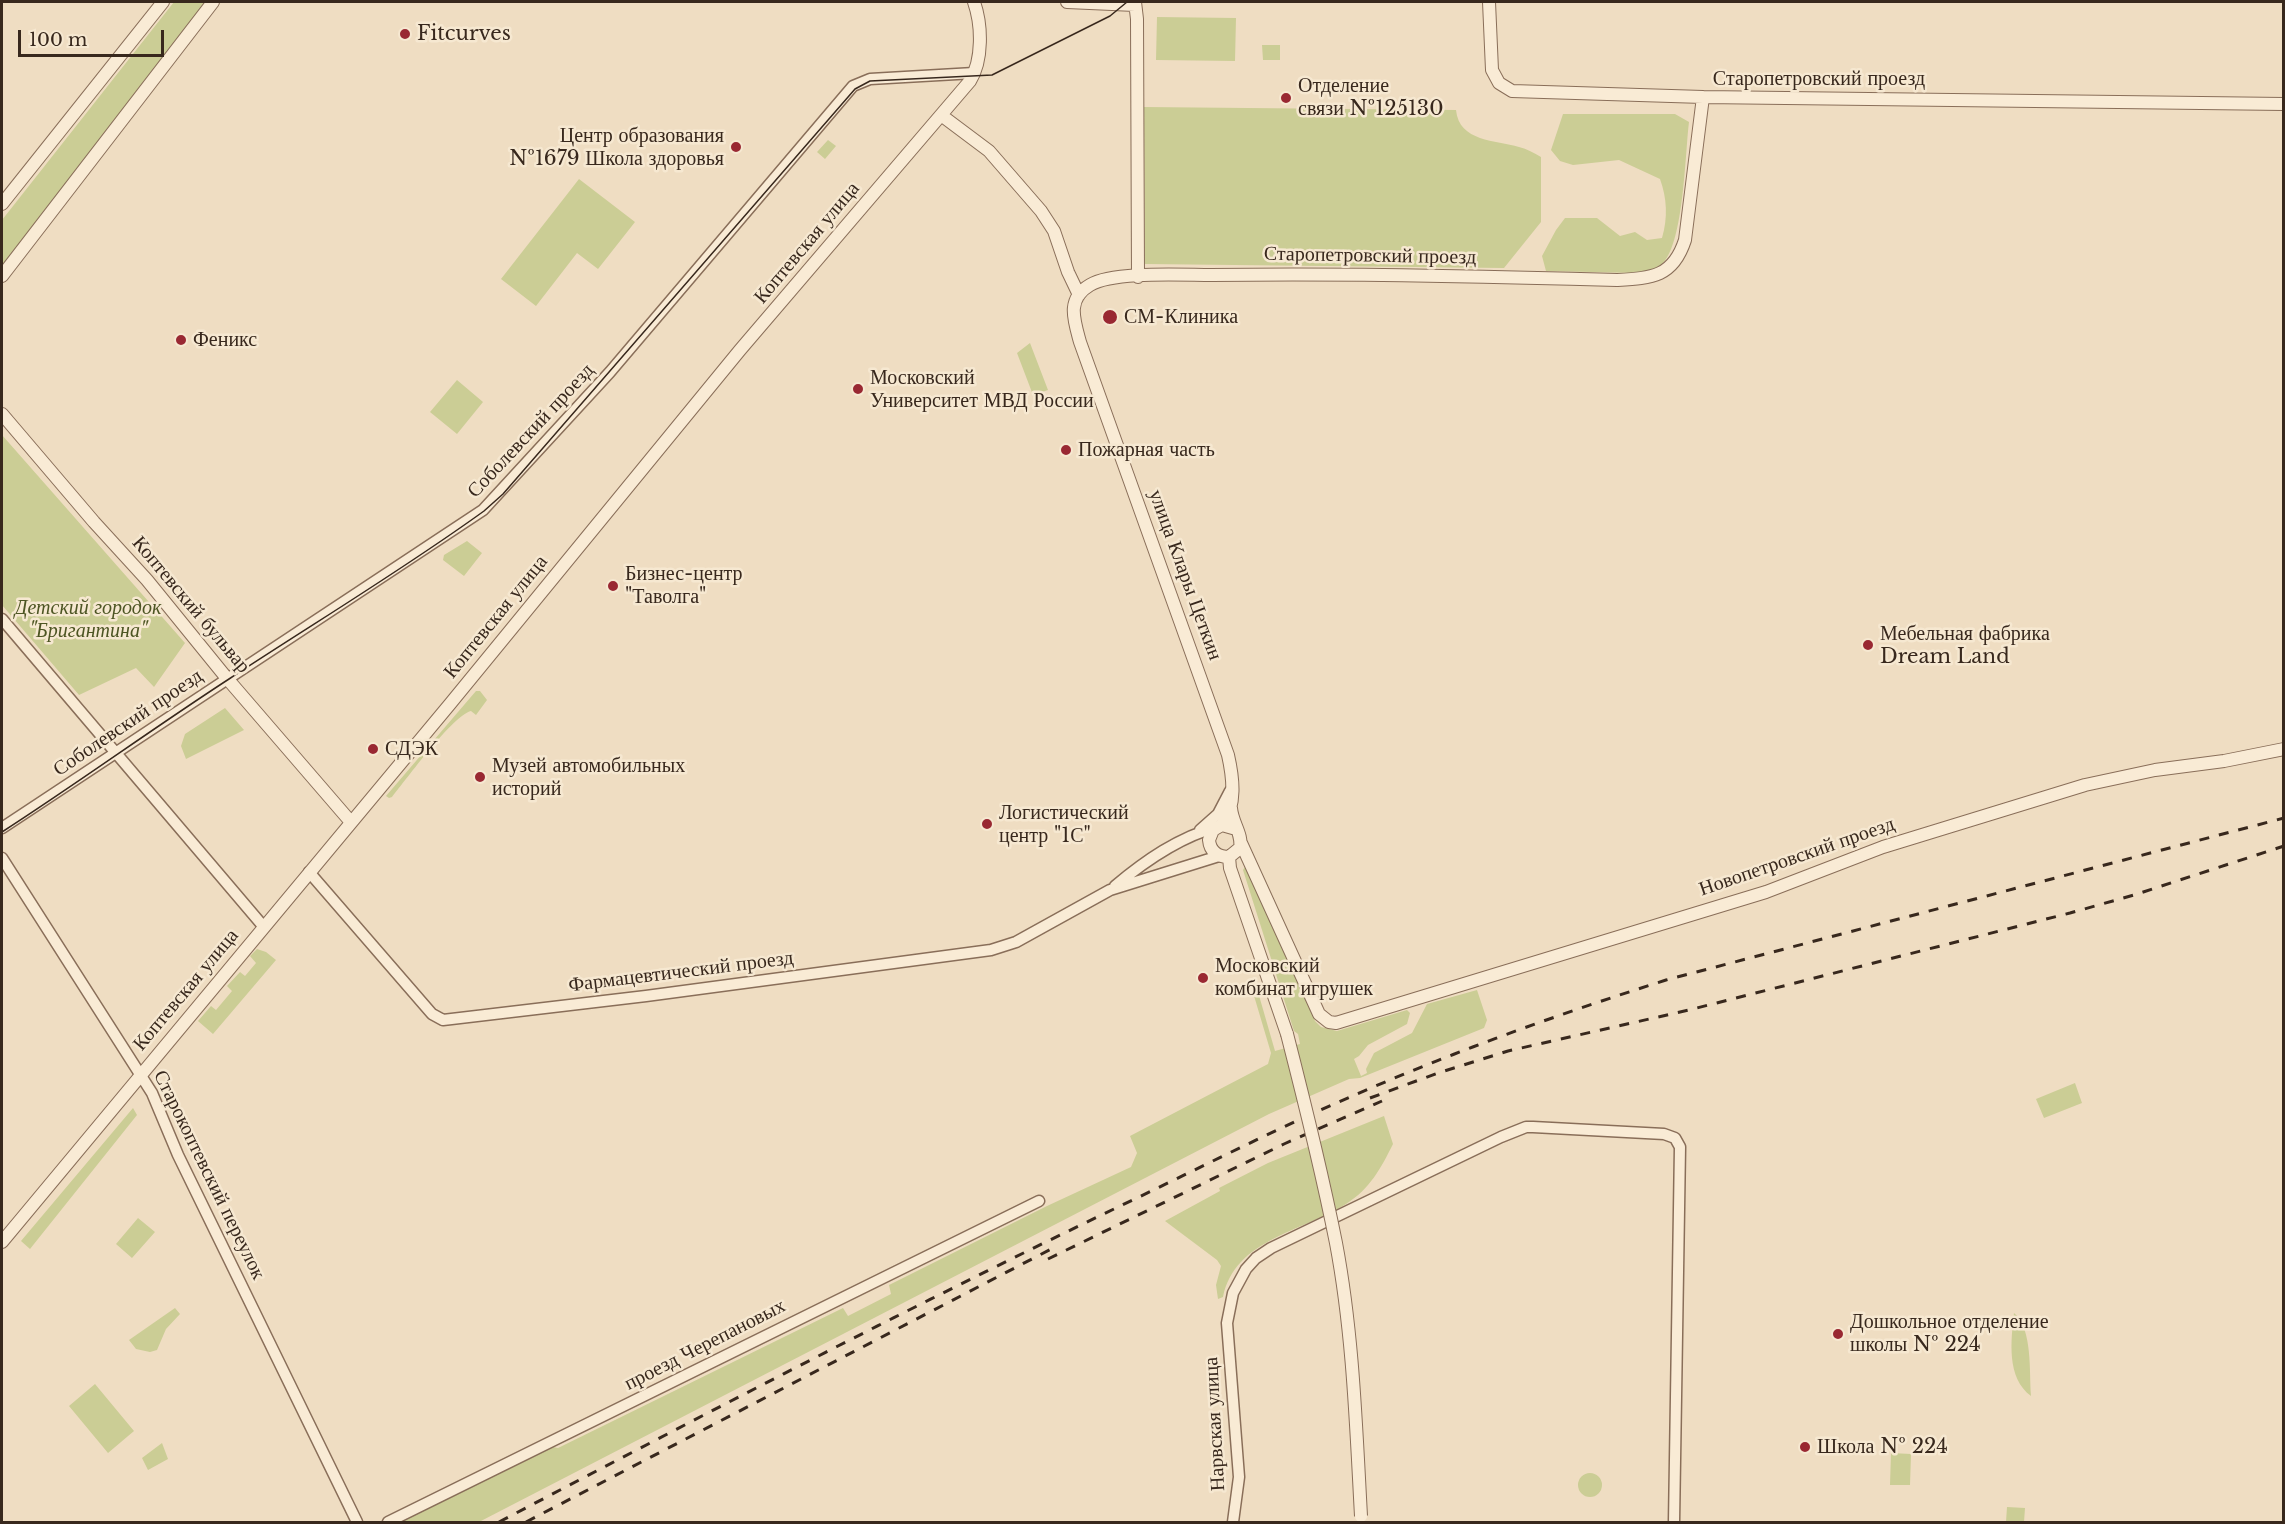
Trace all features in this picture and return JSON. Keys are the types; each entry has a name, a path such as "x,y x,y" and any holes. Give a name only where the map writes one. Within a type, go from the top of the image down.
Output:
{"street":[{"path":"2,204 163,2"},
{"path":"2,276 213,2"},
{"name":"Коптевская улица","path":"2,1242 350,821 450,704 740,350 974,74 978,64 979,49 978,11 975,2"},
{"path":"941,115 988,151 1041,211 1054,231 1068,272 1079,295 1091,284 1103,280 1138,277 1135,3 1067,2"},
{"path":"1489,2 1492,70 1500,83 1512,92 1703,97"},
{"name":"Соболевский проезд","path":"2,828 483,510 610,372 853,86 870,78 974,74"},
{"name":"Старопетровский проезд","path":"1138,277 1270,274 1646,279 1663,273 1680,254 1685,240 1703,97 2283,104"},
{"name":"улица Клары Цеткин","path":"1079,295 1073,310 1080,342 1220,730 1230,765 1232,785 1230,804 1232,822 1236,829"},
{"name":"Коптевский бульвар","path":"2,414 147,580 227,678 350,821"},
{"path":"2,619 263,926"},
{"name":"Новопетровский проезд","path":"1241,843 1319,1014 1329,1022 1336,1023 1766,892 1883,847 2085,785 2155,770 2224,761 2283,749"},
{"name":"Фармацевтический проезд","path":"309,872 432,1014 443,1020 646,996 991,950 1016,942 1110,890 1141,866 1196,833 1218,814 1232,785"},
{"name":"улица Клары Цеткин","path":"1220,826 1230,804"},
{"path":"1224,856 1237,852 1241,843 1236,829 1220,826 1210,835 1210,845 1224,856 1230,868 1287,1034 1314,1139 1336,1245 1355,1397 1361,1519"},
{"name":"Фармацевтический проезд","path":"1196,833 1220,826"},
{"name":"Фармацевтический проезд","path":"1110,890 1224,856"},
{"name":"Старокоптевский переулок","path":"2,858 152,1093 178,1155 357,1522"},
{"name":"Нарвская улица","path":"1233,1522 1239,1477 1227,1323 1229,1308 1238,1281 1246,1269 1256,1258 1309,1229 1501,1137 1533,1127 1664,1134 1675,1138 1680,1147 1674,1522"},
{"name":"проезд Черепановых","path":"388,1522 1039,1201"}],"green space":[{"path":"174,2 207,2 2,268 2,220"},
{"path":"1157,17 1236,18 1235,61 1156,60"},
{"path":"1262,45 1280,45 1280,60 1263,60"},
{"path":"1144,107 1456,110 1464,128 1471,134 1522,148 1541,157 1541,222 1504,268 1145,264"},
{"path":"1563,114 1675,114 1689,122 1679,217 1670,252 1660,265 1637,273 1546,271 1542,256 1565,218 1597,218 1620,236 1635,232 1647,240 1662,238 1666,216 1660,179 1619,160 1573,165 1560,161 1551,150"},
{"path":"828,140 836,146 825,159 817,152"},
{"path":"579,179 635,222 598,269 577,253 536,306 501,279"},
{"path":"1030,343 1048,390 1033,395 1017,353"},
{"path":"457,380 483,402 457,434 430,412"},
{"name":"Детский городок \"Бригантина\"","path":"2,435 185,643 154,687 136,668 79,695 2,605"},
{"path":"467,541 482,553 464,576 443,560 444,555"},
{"path":"476,691 480,691 487,700 476,715 471,711 453,724 392,797 386,796"},
{"path":"225,708 244,730 186,759 181,746 185,734"},
{"path":"1246,865 1315,1021 1321,1027 1337,1031 1407,1010 1410,1013 1407,1024 1368,1045 1354,1059 1361,1076 1367,1073 1366,1069 1374,1053 1412,1033 1427,1004 1477,990 1487,1020 1484,1028 1360,1078 1349,1079 1269,1114 479,1522 401,1522 553,1447 558,1448 843,1308 848,1316 891,1294 889,1285 1131,1167 1137,1153 1130,1136 1268,1064 1271,1053 1252,989 1256,985 1275,1051 1300,1044 1243,870"},
{"path":"257,949 266,952 276,960 213,1034 198,1021 211,1006 216,1010 232,991 227,986 240,972 245,976 256,963 250,956"},
{"path":"2075,1083 2082,1103 2044,1118 2036,1099"},
{"path":"133,1108 137,1115 30,1249 21,1241"},
{"path":"1384,1116 1393,1144 1379,1170 1362,1192 1329,1214 1272,1239 1256,1249 1241,1262 1230,1277 1223,1297 1218,1299 1216,1285 1221,1266 1217,1260 1165,1221 1220,1191 1219,1188 1268,1163"},
{"path":"138,1218 155,1232 132,1258 116,1244"},
{"path":"175,1308 180,1314 166,1329 157,1350 150,1352 136,1349 129,1340"},
{"path":"2014,1313 2020,1320 2027,1340 2031,1396 2017,1379 2014,1369 2011,1346"},
{"path":"95,1384 134,1431 108,1453 69,1406"},
{"path":"162,1443 168,1459 148,1470 142,1458"},
{"path":"1891,1453 1911,1454 1910,1485 1890,1485"},
{"path":"1590,1473 1595,1474 1601,1480 1601,1490 1595,1496 1590,1497 1585,1496 1579,1490 1578,1485 1579,1480 1585,1474"},
{"path":"2007,1507 2025,1508 2024,1522 2006,1522"}],"tram line":[{"path":"2,832 484,511 503,494 855,89 870,81 992,75 1110,16 1127,2"}],"railway":[{"path":"499,1522 806,1362 1038,1246 1291,1123 1467,1049 1666,980 2284,818"},
{"path":"1370,1098 1508,1051 1689,1010 2070,913 2134,895 2284,846"},
{"path":"1048,1259 1284,1144 1382,1101"},
{"path":"526,1522 1055,1247"}],"place":[{"name":"Fitcurves","path":"405,34"},
{"name":"Отделение связи №125130","path":"1286,98"},
{"name":"Центр образования №1679 Школа здоровья","path":"736,147"},
{"name":"СМ-Клиника","path":"1110,317"},
{"name":"Феникс","path":"181,340"},
{"name":"Московский Университет МВД России","path":"858,389"},
{"name":"Пожарная часть","path":"1066,450"},
{"name":"Бизнес-центр \"Таволга\"","path":"613,586"},
{"name":"Мебельная фабрика Dream Land","path":"1868,645"},
{"name":"СДЭК","path":"373,749"},
{"name":"Музей автомобильных историй","path":"480,777"},
{"name":"Логистический центр \"1С\"","path":"987,824"},
{"name":"Московский комбинат игрушек","path":"1203,978"},
{"name":"Дошкольное отделение школы № 224","path":"1838,1334"},
{"name":"Школа № 224","path":"1805,1447"}]}
